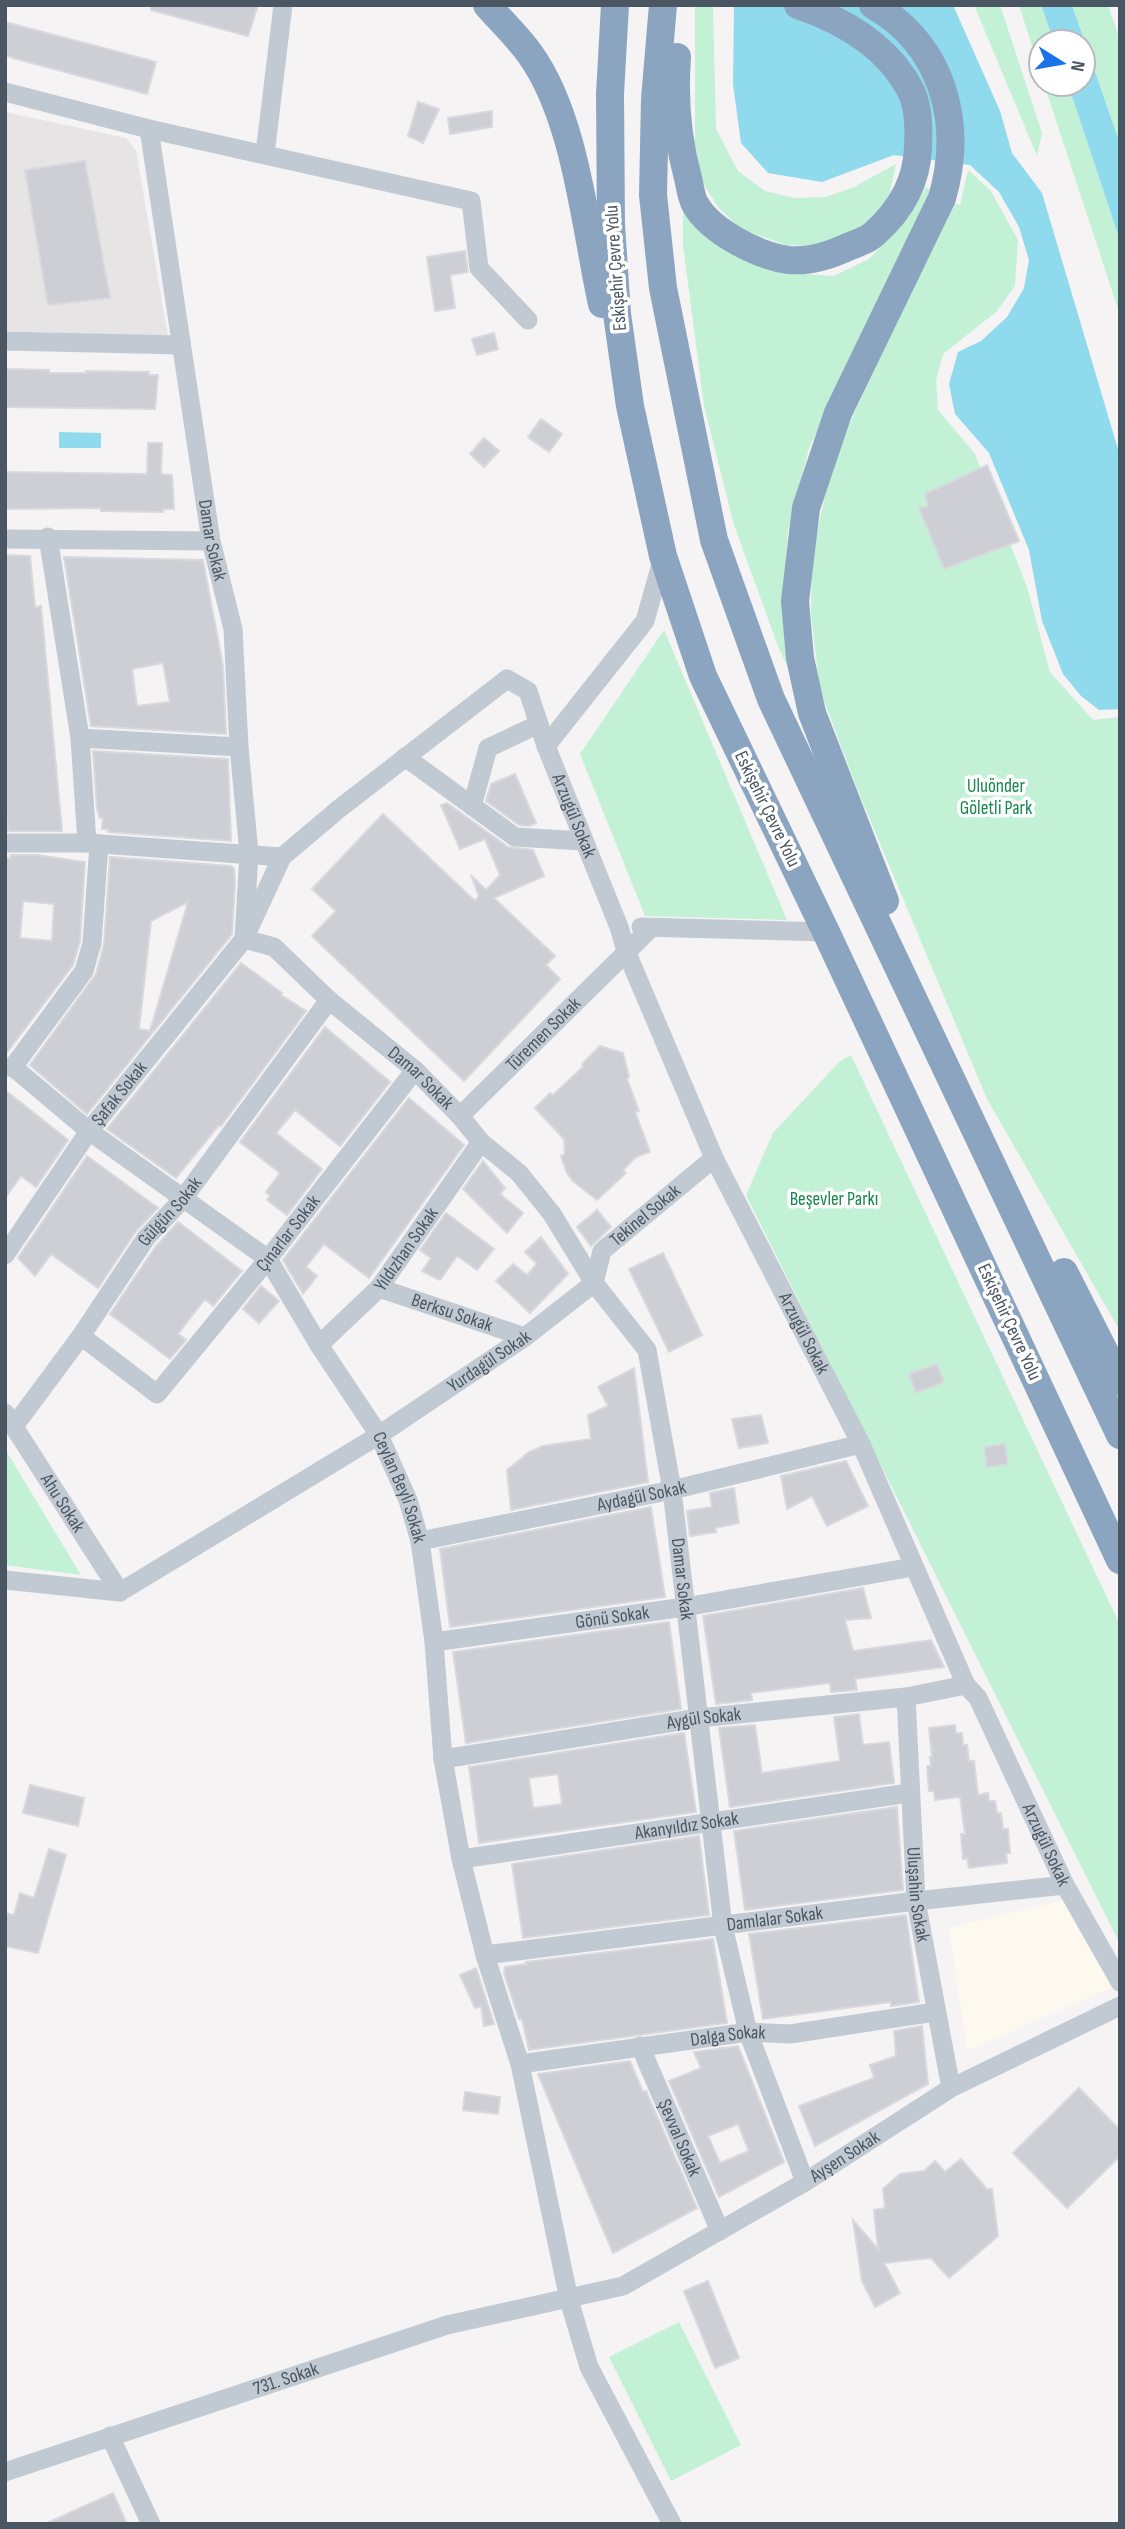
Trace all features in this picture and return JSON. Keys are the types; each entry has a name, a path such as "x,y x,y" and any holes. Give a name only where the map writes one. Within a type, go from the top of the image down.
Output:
{"highway":[{"path":"487,5 530,54 557,104 574,165 604,314 630,406"},
{"name":"Eskişehir Çevre Yolu","path":"615,5 610,94 611,225 617,314 630,406 663,556 703,676 1120,1560"},
{"path":"663,5 655,99 653,195 663,288 714,540 771,699 1120,1435"},
{"path":"680,5 675,89 680,148 694,204 723,234 754,249 789,260 828,257 873,236 905,198 914,179 918,153 919,124 911,91 893,67 866,38 828,15 798,5"},
{"path":"873,5 917,40 935,68 947,103 951,140 949,175 942,198 838,413 806,508 795,601 800,658 812,713 885,901 907,988"},
{"path":"971,1122 1017,1178 1120,1382"}],"street":[{"path":"265,154 283,5"},
{"path":"5,92 149,129 471,201 479,268 528,320"},
{"name":"Damar Sokak","path":"149,129 211,541 233,629 239,747 249,853 244,939 274,947 330,1000 415,1070 481,1142 519,1173 552,1214 594,1283 648,1350 672,1490 723,1926 748,2032 805,2182"},
{"path":"5,341 181,345"},
{"path":"9,1067 84,971 92,943 93,843 80,738 48,537"},
{"path":"5,538 211,541"},
{"path":"546,746 645,621 663,556"},
{"name":"Arzugül Sokak","path":"405,757 507,679 528,691 546,746 619,927 626,951 714,1158 861,1444 966,1685 978,1698 1065,1885 1120,1982"},
{"path":"472,806 488,748 538,724"},
{"path":"80,738 239,747"},
{"path":"5,843 93,843 282,857 405,757 515,837 584,841"},
{"name":"Şafak Sokak","path":"5,1255 89,1131 244,939 282,857"},
{"path":"619,927 826,932"},
{"name":"Türemen Sokak","path":"460,1116 651,928"},
{"name":"Gülgün Sokak","path":"10,1419 81,1336 146,1238 182,1200 330,1000"},
{"name":"Ceylan Beyli Sokak","path":"9,1067 182,1200 268,1259 318,1345 379,1435 408,1500 420,1541 434,1642 443,1759 461,1859 485,1955 520,2064 569,2300 589,2367 672,2524"},
{"name":"Çınarlar Sokak","path":"81,1336 157,1394 268,1259 415,1070"},
{"name":"Yıldızhan Sokak","path":"318,1345 379,1288 481,1142"},
{"name":"Tekinel Sokak","path":"594,1283 602,1251 714,1158"},
{"name":"Yurdagül Sokak","path":"120,1592 379,1435 525,1337 594,1283"},
{"name":"Berksu Sokak","path":"379,1288 525,1337"},
{"name":"Ahu Sokak","path":"10,1419 120,1592"},
{"name":"Aydagül Sokak","path":"420,1541 672,1490 861,1444"},
{"name":"Gönü Sokak","path":"434,1642 685,1607 913,1567"},
{"path":"5,1580 120,1592"},
{"name":"Aygül Sokak","path":"443,1759 699,1718 906,1697 966,1685"},
{"name":"Uluşahin Sokak","path":"906,1697 916,1901 951,2088"},
{"name":"Akanyıldız Sokak","path":"461,1859 909,1793"},
{"name":"Damlalar Sokak","path":"485,1955 1065,1885"},
{"name":"Ayşen Sokak","path":"569,2300 623,2287 805,2182 951,2088 1120,2006"},
{"name":"Dalga Sokak","path":"520,2064 748,2032 790,2034 935,2012"},
{"name":"Şevval Sokak","path":"640,2046 720,2231"},
{"name":"731. Sokak","path":"5,2472 447,2325 569,2300"},
{"path":"110,2436 151,2524"}],"shaded area":[{"path":"5,112 126,138 136,151 168,336 5,331"},
{"path":"1065,1900 1113,1987 967,2051 949,1928"}],"green space":[{"path":"695,5 713,5 716,129 738,171 765,191 795,198 826,197 854,187 896,164 890,192 881,213 857,233 815,246 786,245 741,229 718,207 703,183 695,145"},
{"path":"974,5 1000,5 1027,87 1027,98 1031,98 1042,133 1037,156"},
{"path":"1019,5 1041,5 1049,28 1027,30"},
{"path":"1072,5 1108,5 1120,40 1120,144 1097,77 1097,28 1080,28"},
{"path":"1049,98 1073,98 1120,241 1120,315"},
{"name":"Uluönder Göletli Park","path":"968,170 991,191 1018,240 1015,286 996,312 943,354 936,380 938,410 975,454 1027,587 1050,672 1093,720 1120,717 1120,1331 987,1099 858,791 820,690 811,614 812,555 833,459 952,203 960,205"},
{"path":"926,187 933,192 809,448 788,531 784,595 790,671 779,649 734,525 704,406 683,245 683,203 778,272 834,276 869,259 899,229"},
{"path":"664,630 787,920 645,916 580,754"},
{"name":"Beşevler Parkı","path":"851,1055 1120,1625 1120,1944 746,1195 773,1133 839,1062"},
{"path":"5,1449 81,1575 5,1565"},
{"path":"679,2322 741,2445 671,2481 609,2357"}],"water":[{"path":"734,5 953,5 1000,111 1012,153 1042,193 1120,456 1120,709 1099,710 1081,696 1063,674 1042,621 1029,550 989,453 955,414 949,384 958,352 981,341 1007,317 1024,288 1029,260 1019,227 999,192 970,165 894,155 822,182 768,173 741,143 733,84"},
{"path":"1041,5 1072,5 1080,28 1049,28"},
{"path":"1097,77 1120,144 1120,241 1073,98 1097,98"},
{"path":"59,432 101,433 101,448 59,448"}],"building":[{"path":"151,5 258,5 248,36 151,10"},
{"path":"5,22 156,62 147,94 5,55"},
{"path":"418,102 439,109 423,143 408,136"},
{"path":"492,111 492,127 450,134 448,118"},
{"path":"85,161 110,298 48,305 25,170"},
{"path":"465,251 468,272 450,275 455,308 435,311 427,257"},
{"path":"494,333 498,349 477,355 472,339"},
{"path":"5,369 49,370 49,373 149,372 149,375 158,375 155,409 5,407"},
{"path":"541,419 562,434 549,452 528,437"},
{"path":"484,438 499,451 484,467 470,454"},
{"path":"148,443 162,443 161,474 172,475 174,509 163,509 163,512 101,511 101,508 5,509 5,472 147,474"},
{"path":"987,465 1019,541 944,569 919,508 928,506 925,494"},
{"path":"5,555 30,556 35,607 41,606 62,831 8,831 5,801"},
{"path":"64,557 203,560 223,666 226,734 91,726","holes":["163,663 170,702 137,706 132,669"]},
{"path":"93,751 228,759 231,841 108,832 108,829 102,829 103,818 100,818 97,809"},
{"path":"515,774 536,823 529,826 519,825 486,801 491,784"},
{"path":"447,803 508,847 533,850 544,876 494,898 555,956 546,965 560,979 464,1081 312,936 336,911 312,889 383,814 475,901 479,896 471,875 486,890 500,875 485,839 460,849 441,805"},
{"path":"11,855 37,855 85,862 80,941 73,965 5,1055 5,858 11,858","holes":["23,901 54,904 52,941 20,938"]},
{"path":"110,857 234,868 232,934 87,1114 30,1065 96,974 104,944","holes":["188,902 150,1031 139,1029 151,921"]},
{"path":"241,963 306,1011 221,1126 219,1125 176,1178 107,1129"},
{"path":"325,1027 390,1082 340,1146 295,1110 276,1133 322,1169 287,1215 267,1200 270,1196 266,1192 280,1173 240,1142"},
{"path":"600,1046 623,1053 629,1077 627,1079 639,1111 635,1112 650,1152 636,1157 623,1170 626,1173 597,1200 567,1173 561,1156 565,1154 564,1139 535,1108 583,1067 582,1064"},
{"path":"5,1090 68,1140 36,1187 21,1176 5,1198"},
{"path":"409,1098 464,1145 369,1278 324,1244 306,1267 317,1276 303,1294 283,1260"},
{"path":"87,1156 158,1208 136,1231 98,1288 51,1254 35,1276 18,1258"},
{"path":"483,1161 505,1188 500,1194 523,1213 507,1233 463,1189"},
{"path":"597,1210 611,1227 591,1246 577,1227"},
{"path":"446,1213 494,1249 477,1270 457,1256 440,1280 422,1271 431,1258 420,1250"},
{"path":"178,1222 242,1271 213,1306 205,1299 178,1334 186,1340 170,1359 110,1314 156,1246"},
{"path":"541,1237 568,1274 530,1313 496,1281 513,1264 527,1275 537,1264 525,1252"},
{"path":"663,1253 702,1335 669,1352 629,1269"},
{"path":"261,1286 279,1301 259,1323 243,1309"},
{"path":"937,1364 944,1382 916,1393 909,1374"},
{"path":"634,1368 648,1482 511,1510 507,1470 529,1452 543,1446 591,1439 588,1415 608,1406 598,1387"},
{"path":"761,1415 768,1443 739,1448 732,1419"},
{"path":"1005,1444 1008,1464 987,1467 984,1447"},
{"path":"846,1461 868,1506 827,1526 812,1496 787,1509 781,1476"},
{"path":"734,1488 739,1523 715,1528 716,1532 690,1536 687,1511 712,1507 710,1493"},
{"path":"651,1507 665,1597 450,1627 440,1549"},
{"path":"863,1588 871,1618 845,1620 853,1651 931,1640 944,1667 855,1679 857,1690 831,1692 830,1683 751,1693 752,1700 716,1704 703,1616"},
{"path":"669,1622 681,1709 466,1743 453,1652"},
{"path":"859,1714 863,1745 889,1742 894,1783 730,1807 719,1728 755,1725 762,1773 840,1761 834,1717"},
{"path":"955,1725 956,1733 962,1733 963,1745 967,1745 969,1761 974,1761 978,1795 988,1793 989,1801 995,1801 997,1813 1001,1813 1003,1829 1008,1829 1010,1853 1006,1853 1007,1863 969,1868 967,1858 963,1859 961,1834 965,1834 960,1797 935,1800 934,1791 929,1791 927,1766 931,1766 932,1757 929,1728"},
{"path":"684,1733 696,1812 479,1843 469,1767","holes":["558,1774 562,1804 533,1808 529,1778"]},
{"path":"30,1785 84,1798 78,1826 23,1813"},
{"path":"897,1807 903,1890 745,1910 734,1831"},
{"path":"699,1836 709,1915 523,1938 512,1864"},
{"path":"49,1849 66,1855 38,1953 5,1946 5,1913 14,1915 20,1893 34,1898"},
{"path":"906,1915 919,2002 891,2006 891,2002 763,2019 749,1934"},
{"path":"713,1939 727,2023 529,2050 522,2019 519,2019 504,1973 505,1967 527,1964 526,1962"},
{"path":"476,1968 494,2024 484,2026 481,2006 475,2008 460,1975"},
{"path":"922,2026 928,2084 815,2146 799,2106 874,2078 870,2065 896,2056 894,2031"},
{"path":"738,2046 784,2162 719,2197 669,2081 701,2068 694,2052","holes":["738,2124 749,2151 720,2163 708,2136"]},
{"path":"630,2061 643,2092 646,2091 697,2208 613,2253 538,2074"},
{"path":"1079,2088 1120,2130 1120,2156 1067,2208 1013,2153"},
{"path":"465,2092 500,2097 498,2114 463,2110"},
{"path":"961,2159 987,2189 992,2189 998,2236 949,2278 931,2258 884,2263 900,2293 875,2307 862,2281 853,2220 878,2249 874,2210 885,2208 883,2189 900,2174 924,2171 935,2161 945,2172"},
{"path":"708,2281 739,2358 715,2368 684,2291"},
{"path":"113,2493 127,2524 45,2524"}]}
